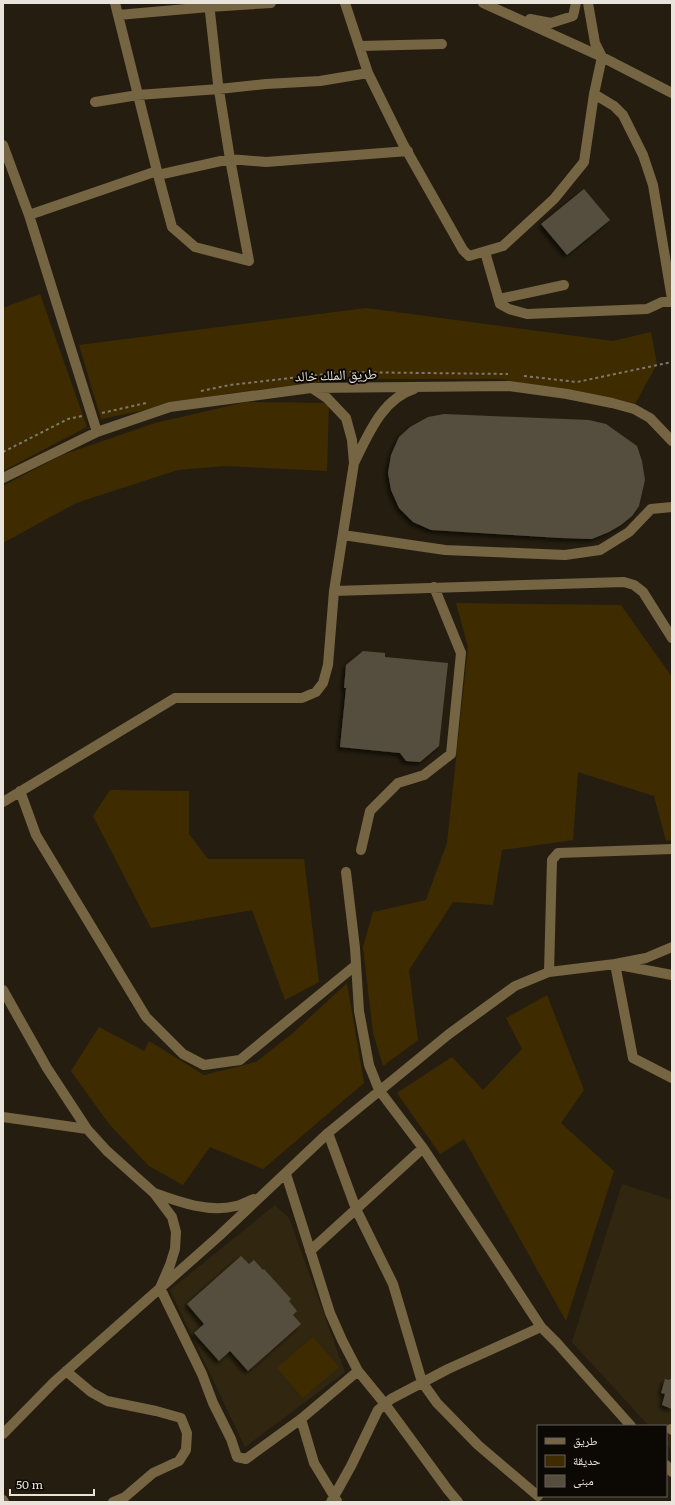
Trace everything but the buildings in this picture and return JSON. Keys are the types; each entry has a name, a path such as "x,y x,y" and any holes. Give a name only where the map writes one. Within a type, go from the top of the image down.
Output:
{"street":[{"path":"115,3 157,173 172,227 195,247 249,261 219,89 209,5"},
{"path":"118,15 209,5 271,3"},
{"path":"345,3 368,73 408,151 463,250 469,256 503,246 554,199 584,162 594,94 602,57 595,43 588,3"},
{"path":"483,3 513,15 602,57 672,93"},
{"path":"513,15 551,23 573,16 576,3"},
{"path":"360,46 442,44"},
{"path":"95,102 138,94 320,81 368,73"},
{"path":"485,252 500,304 509,309 526,314 647,309 662,302 672,300 653,185 643,155 623,115 614,106 594,94"},
{"path":"3,145 6,161 29,214 98,432"},
{"path":"29,214 157,173 230,159 266,162 408,151"},
{"path":"499,299 564,285"},
{"name":"طريق الملك خالد","path":"3,478 98,432 170,407 311,388 509,386 567,394 634,409 650,418 672,441"},
{"path":"354,463 368,435 385,409 397,397 413,389 446,387"},
{"path":"3,802 175,698 302,698 316,692 323,683 328,665 334,591 354,463 352,440 346,418 327,398 311,388"},
{"path":"343,535 445,550 565,555 600,550 629,532 651,509 672,507"},
{"path":"334,591 624,582 634,585 643,592 672,638"},
{"path":"361,850 370,811 398,783 424,775 451,754 461,653 434,588"},
{"path":"20,791 36,835 146,1017 183,1054 204,1065 240,1060 356,965"},
{"path":"549,972 552,860 558,853 672,849"},
{"path":"346,872 356,965 359,1011 369,1065 379,1090 423,1148 541,1327 630,1425"},
{"path":"3,1434 66,1371 218,1236 260,1196 286,1174 328,1133 449,1034 516,986 549,972 615,964 646,958 672,947"},
{"path":"615,964 672,975"},
{"path":"615,964 633,1058 672,1078"},
{"path":"3,990 47,1068 87,1129 107,1151 154,1193 172,1218 176,1232 175,1249 160,1288 202,1374 213,1403 231,1439 236,1456 246,1460 301,1419 358,1371"},
{"path":"3,1117 87,1129"},
{"path":"328,1133 356,1209 393,1284 422,1382 437,1403 478,1445 537,1495"},
{"path":"310,1251 423,1148"},
{"path":"286,1174 330,1313 358,1371 385,1404 458,1502"},
{"path":"154,1193 183,1203 219,1209 237,1206 260,1196"},
{"path":"334,1500 378,1410 390,1399 448,1369 541,1327"},
{"path":"66,1371 91,1392 107,1401 156,1411 181,1418 187,1433 186,1450 179,1461 153,1472 124,1497 113,1502"},
{"path":"301,1419 314,1463 334,1500"}],"path":[{"path":"3,452 68,419"}],"shaded area":[{"path":"622,1184 672,1200 672,1451 667,1445 667,1425 648,1425 572,1342"},
{"path":"275,1205 289,1218 345,1372 245,1447 170,1290"}],"green space":[{"path":"40,294 87,427 3,471 3,308"},
{"path":"366,308 613,341 651,332 657,364 635,404 499,379 343,379 225,394 101,419 79,345"},
{"path":"246,402 329,403 327,471 224,466 178,470 76,503 3,543 3,486 62,455 155,423"},
{"path":"456,603 621,605 672,677 672,840 666,841 654,796 578,772 573,840 502,850 493,905 453,902 409,970 418,1040 383,1066 373,1033 363,947 373,912 426,900 447,843 468,647"},
{"path":"110,790 189,791 189,834 208,859 304,859 319,982 285,1000 252,910 151,928 93,816"},
{"path":"347,983 364,1083 263,1169 210,1147 183,1185 149,1166 109,1124 71,1071 99,1027 144,1051 149,1041 204,1075 256,1062 293,1033"},
{"path":"547,995 584,1090 561,1123 614,1171 566,1321 464,1139 440,1154 397,1093 452,1057 483,1090 522,1049 506,1018"},
{"path":"313,1337 339,1367 303,1398 277,1368"}]}
